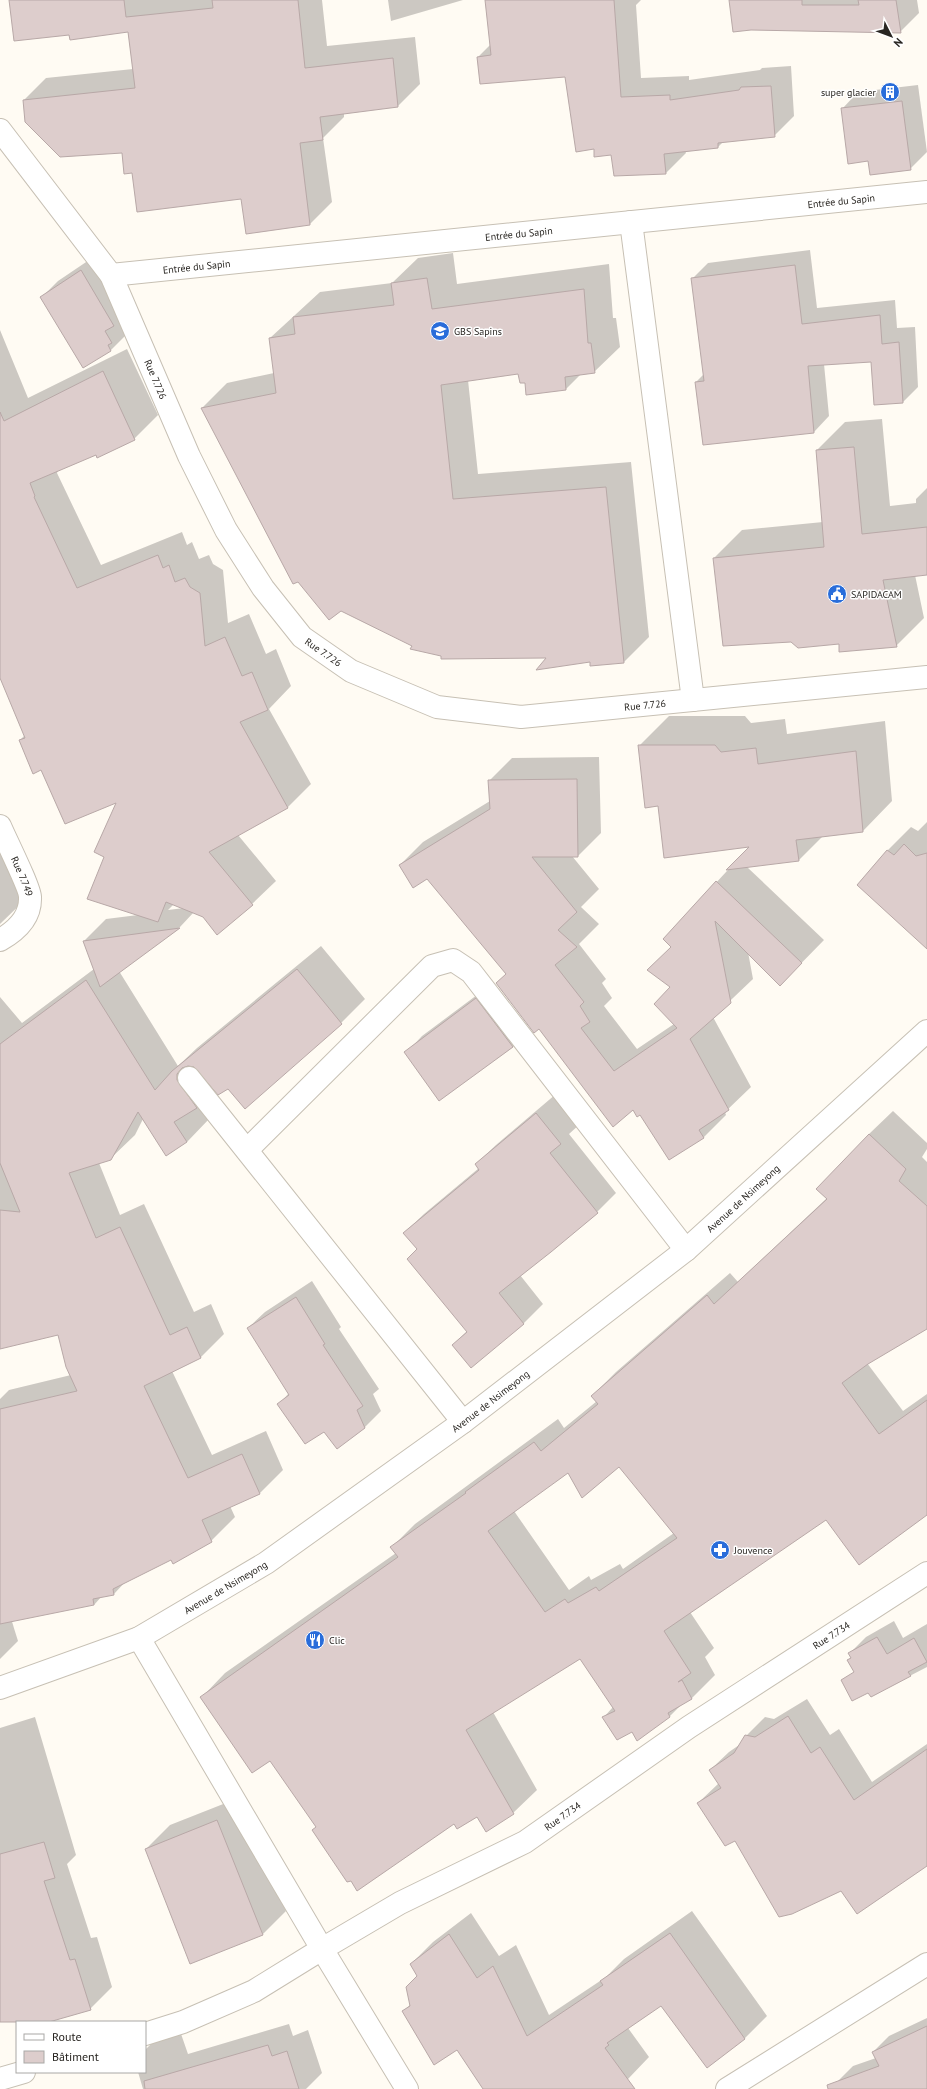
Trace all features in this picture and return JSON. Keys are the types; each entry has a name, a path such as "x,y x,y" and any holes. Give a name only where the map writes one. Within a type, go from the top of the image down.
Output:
{"street":[{"name":"Rue 7.726","path":"0,130 111,274 189,456 226,530 263,588 302,637 351,671 436,707 522,716 927,677"},
{"name":"Entrée du Sapin","path":"111,274 927,192"},
{"path":"631,222 693,700"},
{"name":"Rue 7.749","path":"0,826 30,896 26,917 14,933 0,940"},
{"path":"247,1150 432,966 453,960 472,972 686,1250"},
{"name":"Avenue de Nsimeyong","path":"0,1688 139,1638 266,1563 463,1422 686,1250 927,1031"},
{"path":"189,1078 463,1422"},
{"name":"Rue 7.734","path":"146,2034 183,2022 254,1991 400,1903 525,1842 689,1727 927,1573"},
{"path":"139,1638 322,1949 407,2089"},
{"path":"727,2089 927,1964"},
{"path":"0,2079 21,2073"}],"building":[{"path":"9,0 124,0 126,17 213,8 212,0 298,0 305,68 393,58 398,107 320,117 323,140 300,143 310,225 246,234 241,199 137,212 132,173 124,174 122,153 60,157 25,122 23,100 135,88 128,32 70,40 69,35 14,41"},
{"path":"485,0 614,0 621,97 670,95 670,100 739,90 741,87 771,86 775,137 718,143 718,148 664,154 666,174 614,176 611,155 594,157 594,149 576,152 565,77 480,84 477,57 491,55"},
{"path":"729,0 802,0 802,5 859,5 858,0 896,0 901,33 751,30 733,32"},
{"name":"super glacier","path":"902,101 911,170 870,175 868,161 848,164 841,108"},
{"path":"795,265 802,324 880,315 882,344 899,342 903,403 874,405 871,362 808,366 814,433 703,445 695,382 704,381 691,278"},
{"path":"81,270 114,326 105,331 112,343 108,345 111,351 83,368 40,297"},
{"path":"427,278 432,309 584,289 588,343 591,343 595,373 565,377 566,390 526,395 525,383 520,383 518,374 441,385 453,499 606,487 624,663 590,666 590,662 536,670 546,658 441,659 441,656 410,649 412,646 341,611 329,620 298,582 293,584 201,408 276,393 269,338 295,334 293,317 394,305 391,283"},
{"path":"103,371 135,440 97,458 96,455 30,483 35,496 34,497 77,588 158,555 163,568 169,565 175,582 185,578 190,587 200,593 205,646 225,637 242,676 252,672 268,710 240,722 288,808 209,852 253,905 217,935 203,917 166,902 158,922 87,899 104,857 94,852 116,803 65,824 41,770 33,774 19,740 25,738 0,678 0,412 4,421"},
{"path":"854,447 862,534 927,527 927,575 883,580 897,647 839,652 839,644 798,648 791,642 723,646 713,558 824,547 816,450"},
{"path":"638,745 715,745 721,752 756,748 758,764 856,751 863,832 796,840 799,861 726,870 749,847 664,858 658,806 645,808"},
{"path":"577,779 578,857 532,857 577,912 558,930 577,947 555,965 584,1002 580,1006 590,1022 581,1028 614,1071 677,1028 654,1004 670,987 647,970 671,947 663,939 716,881 802,963 780,986 715,921 731,1003 690,1039 729,1110 699,1130 704,1138 669,1160 640,1115 637,1117 633,1110 613,1127 539,1029 534,1033 496,983 506,974 427,879 413,888 399,865 490,809 488,780"},
{"path":"904,844 916,856 927,853 927,949 857,885 887,850 894,855"},
{"path":"180,928 100,987 83,941"},
{"path":"297,969 342,1024 245,1109 228,1089 218,1095 194,1067 188,1066 182,1068 177,1074 177,1080 197,1108 174,1122 187,1142 166,1156 138,1112 111,1160 69,1173 96,1238 120,1227 170,1335 187,1327 201,1358 144,1386 188,1478 242,1454 260,1494 202,1520 212,1542 173,1564 171,1560 113,1589 114,1595 93,1599 94,1605 0,1624 0,1409 77,1391 66,1367 58,1335 0,1349 0,1210 20,1212 0,1163 0,1044 86,980 155,1090 172,1071"},
{"path":"476,998 513,1047 439,1101 404,1052"},
{"path":"536,1113 561,1144 550,1153 598,1213 499,1293 524,1324 471,1368 452,1345 467,1332 407,1259 417,1249 403,1233 479,1170 475,1164"},
{"path":"869,1134 906,1169 899,1181 927,1206 927,1329 868,1364 842,1383 879,1434 927,1400 927,1515 859,1565 826,1520 664,1631 691,1673 678,1682 682,1680 692,1699 668,1713 670,1717 637,1741 632,1732 617,1740 602,1717 615,1711 580,1659 466,1730 514,1814 486,1832 477,1817 457,1829 454,1824 357,1891 351,1881 347,1882 312,1830 316,1827 270,1761 252,1773 200,1697 398,1557 390,1547 534,1442 541,1451 598,1404 591,1396 707,1295 714,1304 827,1199 816,1189","holes":["619,1467 677,1538 599,1591 596,1587 568,1603 565,1599 545,1612 488,1531 568,1473 582,1498"]},
{"path":"296,1297 325,1344 323,1345 363,1406 357,1410 365,1428 337,1449 324,1432 305,1444 277,1404 289,1395 247,1328"},
{"path":"877,1637 887,1654 914,1638 927,1662 908,1672 911,1676 871,1697 868,1693 852,1701 841,1680 854,1672 847,1660 851,1658 848,1653"},
{"path":"788,1716 811,1753 820,1747 854,1800 927,1749 927,1866 857,1914 841,1891 792,1914 779,1917 735,1841 725,1846 697,1803 721,1788 709,1770 734,1753 745,1735 755,1737"},
{"path":"217,1820 263,1935 190,1964 145,1849"},
{"path":"44,1842 55,1878 44,1881 70,1960 75,1959 91,2010 52,2021 0,2022 0,1854"},
{"path":"670,1933 745,2039 707,2068 661,2006 607,2043 609,2045 605,2048 635,2089 483,2089 457,2050 434,2065 402,2011 410,2006 406,1987 417,1976 410,1964 449,1934 477,1978 493,1966 527,2036 603,1985 600,1981"},
{"path":"927,2026 927,2089 828,2089 827,2085 879,2066 872,2052"},
{"path":"268,2045 272,2056 287,2051 299,2089 145,2089 144,2081"}],"place":[{"name":"super glacier","path":"890,92"},
{"name":"GBS Sapins","path":"440,331"},
{"name":"SAPIDACAM","path":"837,594"},
{"name":"Jouvence","path":"720,1550"},
{"name":"Clic","path":"315,1640"}]}
